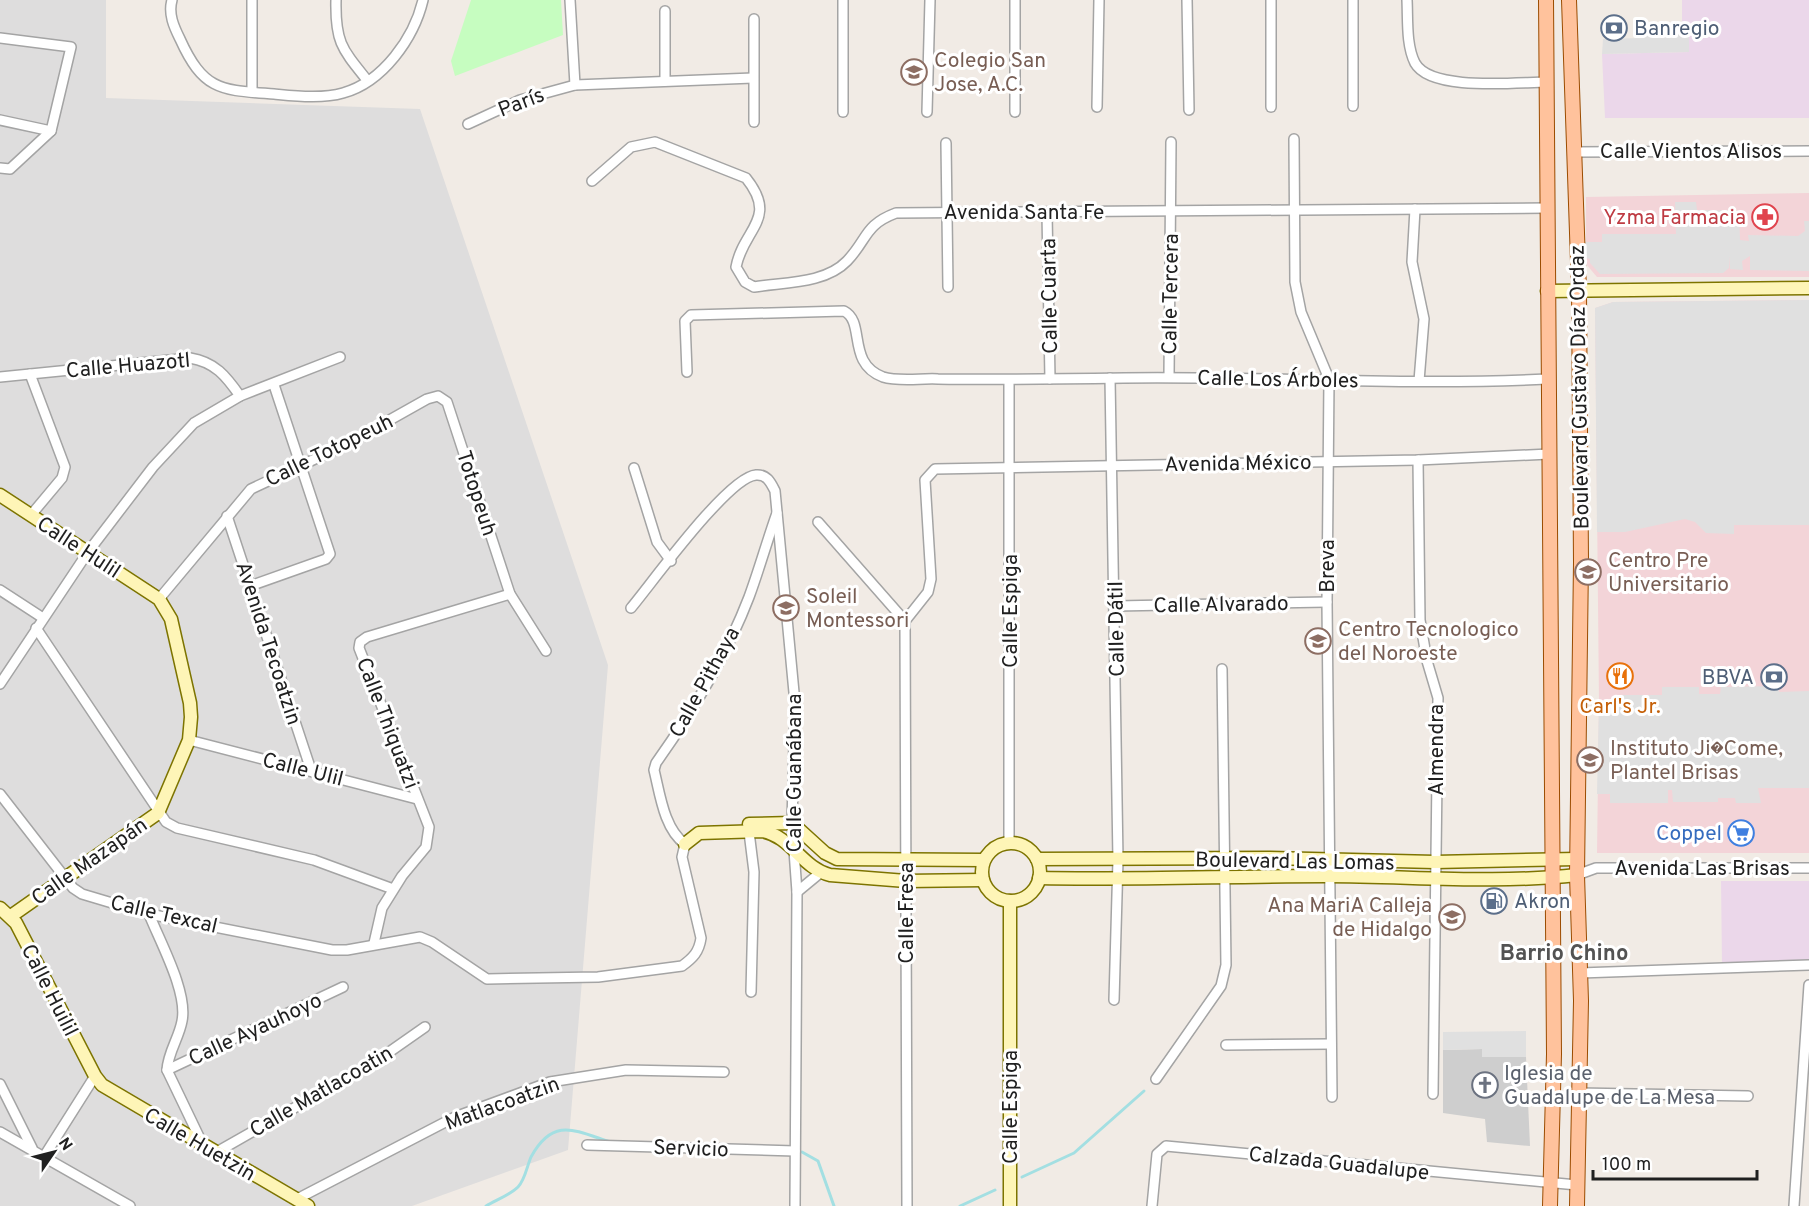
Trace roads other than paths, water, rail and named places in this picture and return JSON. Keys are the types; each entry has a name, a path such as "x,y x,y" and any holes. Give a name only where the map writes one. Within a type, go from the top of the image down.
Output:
{"main road":[{"name":"Boulevard Gustavo Díaz Ordaz","path":"1546,0 1554,1108 1550,1206"},
{"name":"Boulevard Gustavo Díaz Ordaz","path":"1569,0 1578,291 1581,562 1577,859 1580,973 1576,1206"}],"street":[{"path":"172,0 172,21 185,51 204,77 227,91 300,97 343,93 379,72 408,39 418,20 423,0"},
{"path":"252,0 252,93"},
{"path":"336,0 336,32 341,48 367,81"},
{"path":"570,0 575,85"},
{"path":"843,0 843,112"},
{"path":"927,112 930,0"},
{"path":"1015,0 1015,112"},
{"path":"1098,107 1099,0"},
{"path":"1188,0 1189,110"},
{"path":"1271,0 1271,107"},
{"path":"1353,0 1353,106"},
{"path":"1407,0 1410,51 1416,66 1426,75 1455,82 1547,82"},
{"path":"665,11 665,81"},
{"path":"754,19 754,122"},
{"path":"0,38 71,47 51,131 10,169 0,168"},
{"name":"París","path":"468,124 520,100 575,85 753,78"},
{"path":"0,120 51,131"},
{"path":"1294,140 1295,282 1302,312 1329,379"},
{"name":"Avenida Santa Fe","path":"592,181 631,147 655,142 746,178 756,191 761,207 759,222 738,257 736,267 745,282 754,286 824,276 846,262 877,220 896,213 1547,208"},
{"name":"Calle Tercera","path":"1169,377 1171,142"},
{"path":"946,143 948,287"},
{"name":"Calle Vientos Alisos","path":"1573,152 1809,151"},
{"path":"1415,209 1412,262 1424,319 1419,381"},
{"name":"Calle Cuarta","path":"1047,213 1050,379"},
{"path":"1547,291 1809,288"},
{"name":"Calle Los Árboles","path":"687,372 685,321 691,315 844,311 852,320 858,352 863,362 886,378 1009,380 1169,377 1419,381 1547,380"},
{"path":"0,684 88,552 153,467 194,423 240,396 274,385 340,357"},
{"name":"Calle Huazotl","path":"0,377 189,358 203,360 218,368 240,396"},
{"path":"30,374 64,467 62,478 31,515"},
{"name":"Calle Dátil","path":"1110,378 1116,606 1118,860 1114,1000"},
{"name":"Breva","path":"1329,379 1327,602 1332,1097"},
{"name":"Calle Espiga","path":"1009,380 1010,842"},
{"path":"250,586 329,557 274,385"},
{"name":"Calle Totopeuh","path":"159,599 227,516 260,483 301,467 427,399 438,396"},
{"name":"Totopeuh","path":"438,396 447,402 510,594 546,651"},
{"name":"Avenida México","path":"905,621 928,592 931,579 925,480 935,469 1418,460 1549,454"},
{"name":"Almendra","path":"1418,460 1420,620 1427,661 1438,698 1433,1094"},
{"path":"634,468 657,542 671,561"},
{"name":"Calle Guanábana","path":"631,608 709,512 742,480 753,475 763,475 770,481 775,491 795,703 792,823 797,892 795,1206"},
{"name":"Calle Hulil","path":"0,495 159,599"},
{"name":"Calle Pithaya","path":"685,844 674,833 668,821 654,770 656,763 690,716 707,685 748,599 777,513"},
{"name":"Avenida Tecoatzin","path":"227,516 311,770"},
{"path":"818,522 905,621"},
{"path":"0,590 44,618"},
{"name":"Calle Thiquatzi","path":"374,943 380,913 393,889 426,847 429,827 359,648 360,642 367,637 510,594"},
{"name":"Calle Mazapán","path":"11,916 158,813 189,740 190,703 171,619 159,599"},
{"name":"Calle Alvarado","path":"1116,606 1327,602"},
{"name":"Calle Fresa","path":"905,621 907,1206"},
{"path":"36,628 166,822 177,828 314,860 393,889"},
{"path":"1156,1079 1221,986 1226,965 1222,669"},
{"name":"Calle Ulil","path":"189,740 417,799"},
{"name":"Calle Texcal","path":"0,794 66,878 82,894 148,914 332,950 347,950 374,943 415,937 425,938 487,979 502,981 598,977 682,966 693,958 699,948 701,938 682,857 685,844"},
{"path":"724,832 744,825 792,823 825,853 837,859 984,860"},
{"path":"749,832 754,872 751,992"},
{"path":"685,844 699,833 772,833 820,873"},
{"path":"1010,842 1030,850 1037,859 1039,878 1028,895 1010,901 998,898 989,891 983,880 984,860 999,845 1010,842"},
{"name":"Boulevard Las Lomas","path":"1037,859 1435,862 1577,859"},
{"name":"Avenida Las Brisas","path":"1577,859 1596,868"},
{"name":"Avenida Las Brisas","path":"1577,875 1596,868 1809,868"},
{"path":"797,892 808,880 820,873 906,881 983,880"},
{"name":"Boulevard Las Lomas","path":"1039,878 1118,880 1329,876 1436,879 1553,878 1577,875"},
{"name":"Calle Espiga","path":"1010,901 1010,1206"},
{"name":"Calle Huilil","path":"0,908 11,916 95,1076"},
{"path":"148,914 182,997 183,1018 167,1060 166,1070 209,1150"},
{"path":"1580,973 1809,965"},
{"path":"1794,1206 1809,985"},
{"name":"Calle Ayauhoyo","path":"166,1070 343,987"},
{"name":"Calle Matlacoatin","path":"209,1150 375,1062 425,1027"},
{"path":"1226,1045 1331,1044"},
{"name":"Matlacoatzin","path":"302,1203 455,1117 550,1082 626,1070 724,1072"},
{"path":"45,1155 95,1076"},
{"name":"Calle Huetzin","path":"95,1076 110,1091 302,1203"},
{"path":"0,1084 32,1148"},
{"path":"1578,1093 1748,1096"},
{"path":"0,1132 45,1155 130,1206"},
{"name":"Servicio","path":"587,1145 795,1152"},
{"name":"Calzada Guadalupe","path":"1152,1206 1156,1154 1166,1146 1577,1185"}],"waterway":[{"path":"1022,1177 1074,1153 1144,1091"},
{"path":"486,1206 518,1187 531,1157 539,1144 548,1136 565,1130 610,1142"},
{"path":"802,1152 818,1161 834,1206"},
{"path":"960,1206 995,1190"}],"place":[{"name":"Banregio","path":"1614,28"},
{"name":"Colegio San Jose, A.C.","path":"914,72"},
{"name":"Yzma Farmacia","path":"1765,217"},
{"name":"Centro Pre Universitario","path":"1588,572"},
{"name":"Soleil Montessori","path":"786,608"},
{"name":"Centro Tecnologico del Noroeste","path":"1318,641"},
{"name":"Carl's Jr.","path":"1620,676"},
{"name":"BBVA","path":"1774,677"},
{"name":"Instituto Ji�Come, Plantel Brisas","path":"1590,760"},
{"name":"Coppel","path":"1741,833"},
{"name":"Akron","path":"1494,901"},
{"name":"Ana MariA Calleja de Hidalgo","path":"1452,917"},
{"name":"Iglesia de Guadalupe de La Mesa","path":"1485,1085"}],"district":[{"name":"Barrio Chino","path":"1564,952"}]}
